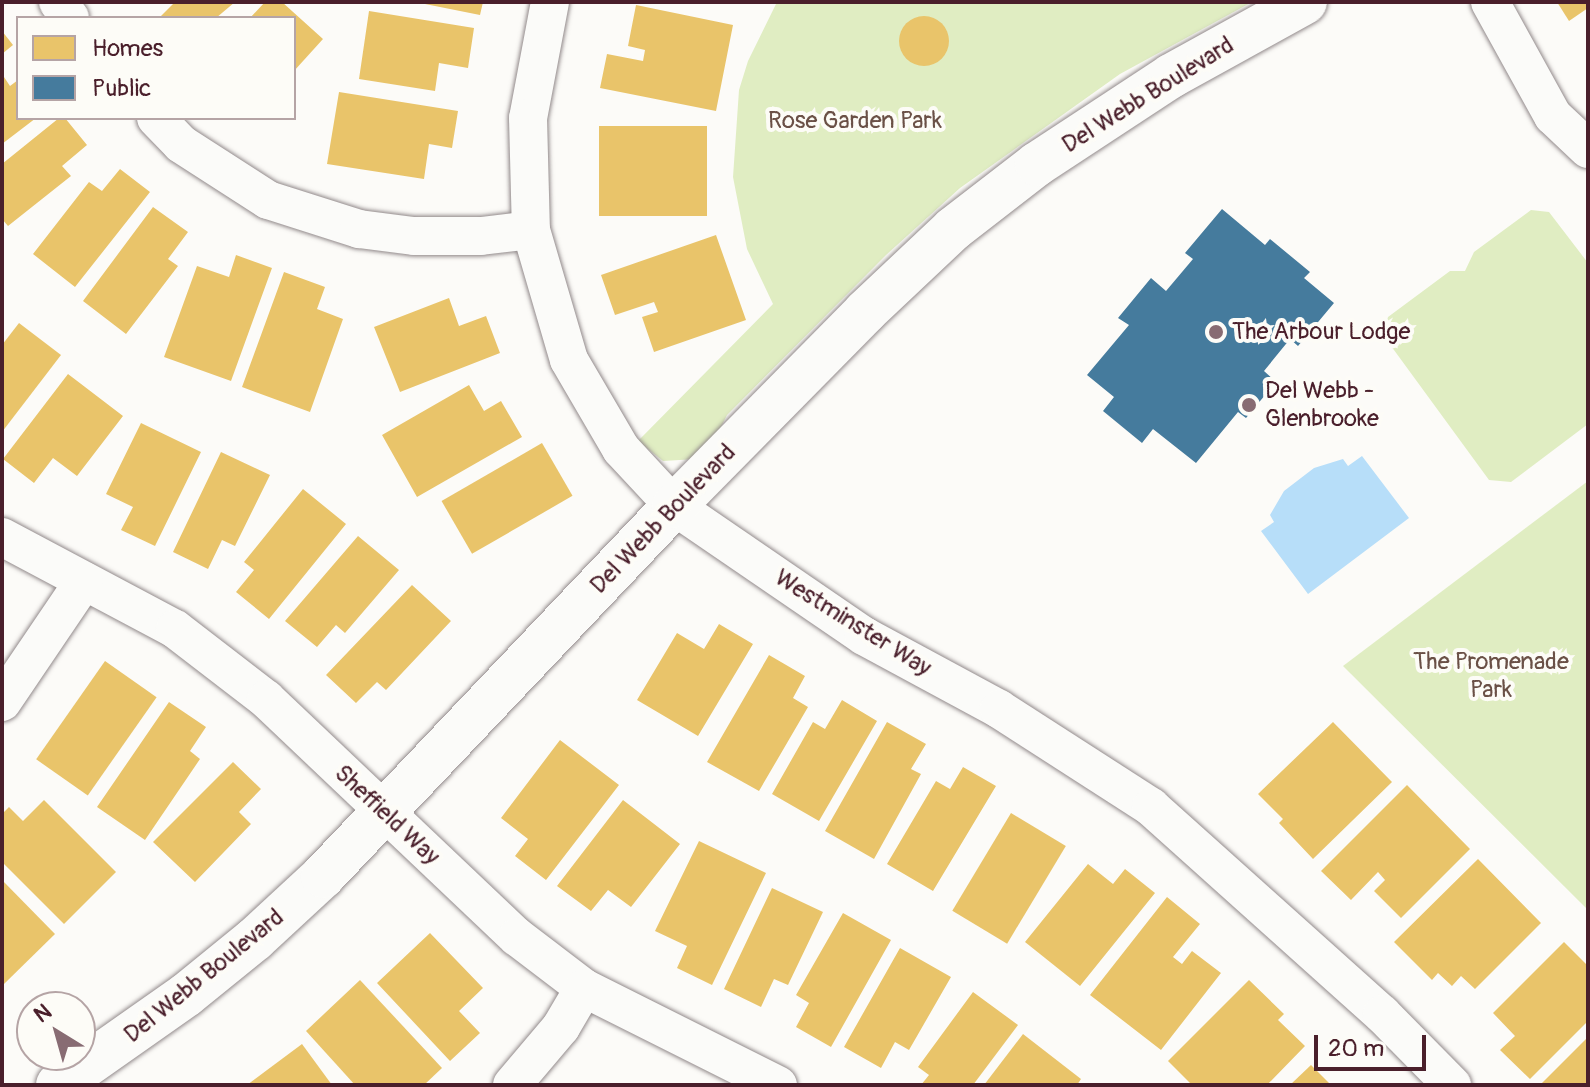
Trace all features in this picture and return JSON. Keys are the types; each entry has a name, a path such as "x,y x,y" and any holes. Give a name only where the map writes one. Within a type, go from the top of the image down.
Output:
{"street":[{"name":"Westminster Way","path":"550,2 539,44 528,118 531,230 569,360 621,449 674,506 864,636 999,709 1151,807 1382,1014 1452,1085"},
{"name":"Del Webb Boulevard","path":"58,1085 186,995 255,939 384,813 674,506 865,312 953,229 1037,164 1171,76 1305,2"},
{"path":"1490,2 1553,116 1588,149"},
{"path":"158,120 181,144 268,200 359,229 427,236 481,236 531,230"},
{"name":"Sheffield Way","path":"2,537 175,629 266,699 517,937 584,988 778,1085"},
{"path":"2,702 84,581"},
{"path":"512,1085 561,1027 584,988"}],"green space":[{"name":"Rose Garden Park","path":"777,2 1252,2 1120,74 960,188 886,255 727,415 717,435 696,459 663,461 638,441 773,304 747,249 733,177 739,90 748,61"},
{"path":"1531,210 1549,212 1588,263 1588,424 1511,482 1489,480 1383,335 1388,317 1450,271 1465,271 1474,252"},
{"name":"The Promenade Park","path":"1588,481 1588,910 1343,666"}],"water":[{"path":"1362,456 1409,518 1308,594 1261,531 1274,522 1270,515 1284,491 1314,468 1343,459 1348,466"}],"building: Homes":[{"path":"175,2 235,2 218,16 161,16"},
{"path":"265,2 282,2 323,39 296,69 296,16 252,16"},
{"path":"415,2 483,2 480,15"},
{"path":"1557,2 1588,2 1588,8 1569,21"},
{"path":"636,5 733,25 716,111 600,88 607,54 643,61 645,50 628,46"},
{"path":"369,11 474,28 468,68 439,63 435,91 359,79"},
{"path":"924,16 942,23 949,41 942,59 924,66 906,59 899,41 906,23"},
{"path":"2,31 13,45 2,54"},
{"path":"2,74 10,86 16,82 16,120 33,120 2,144"},
{"path":"339,92 458,111 452,148 429,144 424,179 327,164"},
{"path":"57,120 67,120 87,145 62,166 71,176 8,226 2,219 2,164"},
{"path":"599,126 707,126 707,216 599,216"},
{"path":"120,169 150,192 75,287 33,254 89,182 102,191"},
{"path":"153,207 188,232 168,259 178,266 126,334 83,301"},
{"path":"716,235 746,320 654,352 642,317 658,312 654,302 615,315 601,275"},
{"path":"236,255 272,268 231,381 164,357 197,266 229,277"},
{"path":"284,272 325,287 317,309 343,319 310,412 242,387"},
{"path":"449,298 459,326 486,316 500,353 400,392 374,327"},
{"path":"19,323 61,355 2,432 2,345"},
{"path":"68,374 123,416 77,476 53,458 34,483 3,459"},
{"path":"469,385 484,411 501,401 522,437 417,497 382,435"},
{"path":"141,423 201,452 155,546 121,530 133,507 106,494"},
{"path":"542,443 572,496 472,554 442,501"},
{"path":"221,452 270,475 235,546 222,540 208,569 173,552"},
{"path":"303,489 346,524 269,619 236,592 254,570 244,562"},
{"path":"358,536 399,570 345,633 336,625 317,647 285,621"},
{"path":"412,585 451,621 386,690 377,682 356,703 326,675"},
{"path":"719,624 753,644 698,736 637,700 677,633 704,649"},
{"path":"769,655 805,676 793,698 808,707 759,791 707,762"},
{"path":"105,661 157,697 88,795 36,759"},
{"path":"842,700 877,721 819,821 772,794 813,722 825,729"},
{"path":"169,702 206,727 190,751 200,759 145,840 97,807"},
{"path":"887,722 926,744 911,769 921,774 874,859 825,831"},
{"path":"1333,722 1392,782 1313,859 1279,823 1283,819 1258,794"},
{"path":"560,740 619,785 546,880 515,856 528,839 501,818"},
{"path":"233,762 261,789 239,812 251,824 195,882 153,842"},
{"path":"963,767 996,786 933,891 887,864 936,781 950,789"},
{"path":"1407,785 1470,849 1401,918 1374,891 1385,880 1378,872 1351,900 1321,871"},
{"path":"44,800 116,872 64,924 2,862 2,814 9,807 23,821"},
{"path":"623,800 680,844 631,907 608,890 591,911 557,886"},
{"path":"1011,813 1066,846 1007,944 952,911"},
{"path":"699,841 766,873 712,985 677,968 687,946 655,931"},
{"path":"1478,859 1541,923 1475,989 1461,976 1452,986 1438,973 1432,980 1394,942"},
{"path":"1088,864 1113,884 1125,869 1155,893 1080,986 1025,942"},
{"path":"2,880 55,934 4,984 2,982"},
{"path":"772,888 823,912 788,985 774,979 761,1007 724,989"},
{"path":"1167,897 1200,924 1173,957 1182,964 1192,951 1221,973 1161,1050 1090,995"},
{"path":"843,913 891,940 831,1047 796,1027 809,1003 796,995"},
{"path":"430,933 483,988 459,1011 480,1033 450,1061 377,983"},
{"path":"1564,942 1588,966 1588,1021 1530,1079 1500,1050 1515,1036 1493,1013"},
{"path":"900,948 951,977 909,1050 895,1042 881,1068 844,1047"},
{"path":"360,980 442,1068 424,1085 355,1085 306,1031"},
{"path":"1249,980 1284,1014 1278,1020 1305,1046 1267,1085 1192,1085 1168,1061"},
{"path":"973,992 1018,1025 973,1085 921,1085 929,1075 918,1067"},
{"path":"1023,1034 1081,1079 1077,1085 984,1085"},
{"path":"1588,1037 1588,1085 1540,1085"},
{"path":"302,1044 332,1085 247,1085"},
{"path":"1311,1065 1331,1085 1290,1085"}],"building: Public":[{"name":"The Arbour Lodge","path":"1222,209 1265,245 1270,239 1310,272 1304,278 1334,303 1298,346 1290,339 1264,371 1276,382 1246,418 1238,412 1196,463 1153,429 1142,443 1103,411 1114,397 1087,375 1129,325 1118,318 1151,278 1166,291 1193,259 1185,253"}],"place":[{"name":"The Arbour Lodge","path":"1216,332"},
{"name":"Del Webb - Glenbrooke","path":"1249,405"}]}
